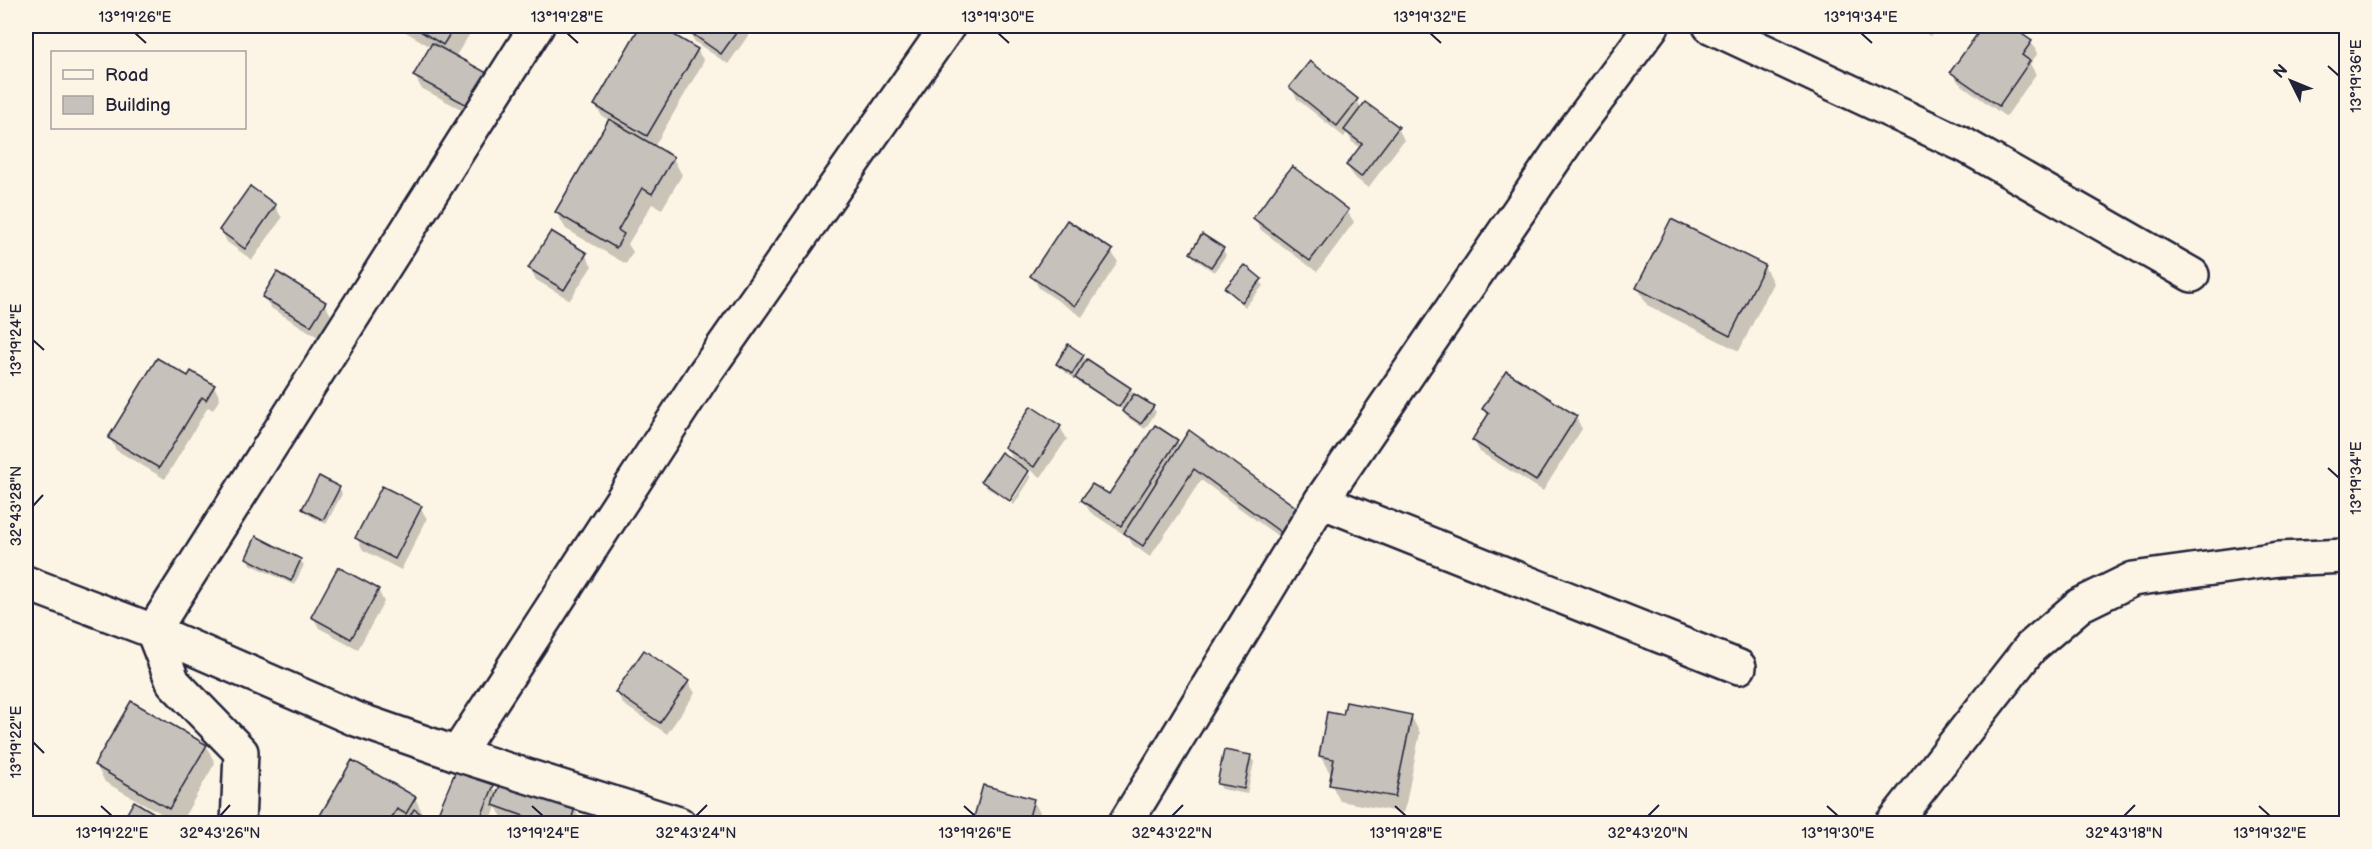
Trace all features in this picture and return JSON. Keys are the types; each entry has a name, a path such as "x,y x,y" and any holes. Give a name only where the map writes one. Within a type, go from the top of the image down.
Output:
{"street":[{"path":"153,631 537,26"},
{"path":"457,754 702,377 948,26"},
{"path":"1125,824 1321,501 1570,136 1652,26"},
{"path":"1710,26 1966,146 2192,275"},
{"path":"1321,501 1739,667"},
{"path":"1892,824 2030,648 2080,605 2133,579 2279,559 2346,556"},
{"path":"26,583 153,631 356,719 457,754 680,824"},
{"path":"153,631 173,682 241,752 238,824"}],"building":[{"path":"412,26 455,26 443,45"},
{"path":"640,26 659,26 698,49 647,136 594,105"},
{"path":"690,26 741,26 721,54 687,30"},
{"path":"1983,26 2010,26 2032,41 2022,55 2030,61 1999,106 1950,72"},
{"path":"432,43 487,73 469,106 413,76"},
{"path":"1310,61 1358,99 1337,126 1289,87"},
{"path":"1365,102 1399,127 1361,177 1346,165 1362,144 1344,130"},
{"path":"609,119 674,157 652,194 642,188 618,230 624,234 616,248 555,212"},
{"path":"1292,166 1349,210 1310,261 1253,218"},
{"path":"250,186 276,205 245,249 219,230"},
{"path":"1671,219 1765,265 1730,336 1636,288"},
{"path":"1067,220 1113,250 1075,306 1030,276"},
{"path":"551,231 587,253 564,290 528,268"},
{"path":"1202,234 1224,248 1211,267 1190,253"},
{"path":"1245,265 1262,279 1242,302 1225,288"},
{"path":"277,272 326,302 311,326 262,297"},
{"path":"1068,344 1084,355 1072,374 1056,364"},
{"path":"157,358 188,376 191,371 215,385 206,400 202,397 159,468 108,438"},
{"path":"1087,359 1131,388 1119,407 1075,378"},
{"path":"1506,371 1577,416 1536,481 1472,440 1489,413 1482,409"},
{"path":"1134,394 1154,406 1141,424 1122,411"},
{"path":"1031,406 1061,426 1034,467 1004,447"},
{"path":"1155,425 1178,440 1121,526 1081,500 1092,484 1109,494"},
{"path":"1189,430 1300,510 1283,534 1194,469 1143,546 1124,533"},
{"path":"1001,452 1029,471 1010,501 981,481"},
{"path":"319,476 340,487 323,520 302,509"},
{"path":"382,486 422,506 395,559 355,538"},
{"path":"256,536 301,559 291,581 246,558"},
{"path":"338,567 379,589 351,639 311,617"},
{"path":"644,650 689,681 660,723 615,692"},
{"path":"131,701 207,745 169,809 94,765"},
{"path":"1346,702 1412,715 1395,797 1329,785 1334,759 1319,756 1327,712 1343,715"},
{"path":"1224,750 1251,755 1244,789 1217,784"},
{"path":"352,760 416,797 406,814 397,809 389,822 391,824 315,824"},
{"path":"456,770 494,785 478,824 465,824 438,813"},
{"path":"501,782 575,807 570,824 546,824 493,805"},
{"path":"983,785 1034,799 1027,824 972,824"},
{"path":"134,801 159,816 154,824 121,824"},
{"path":"414,809 429,819 427,824 405,824"}]}
